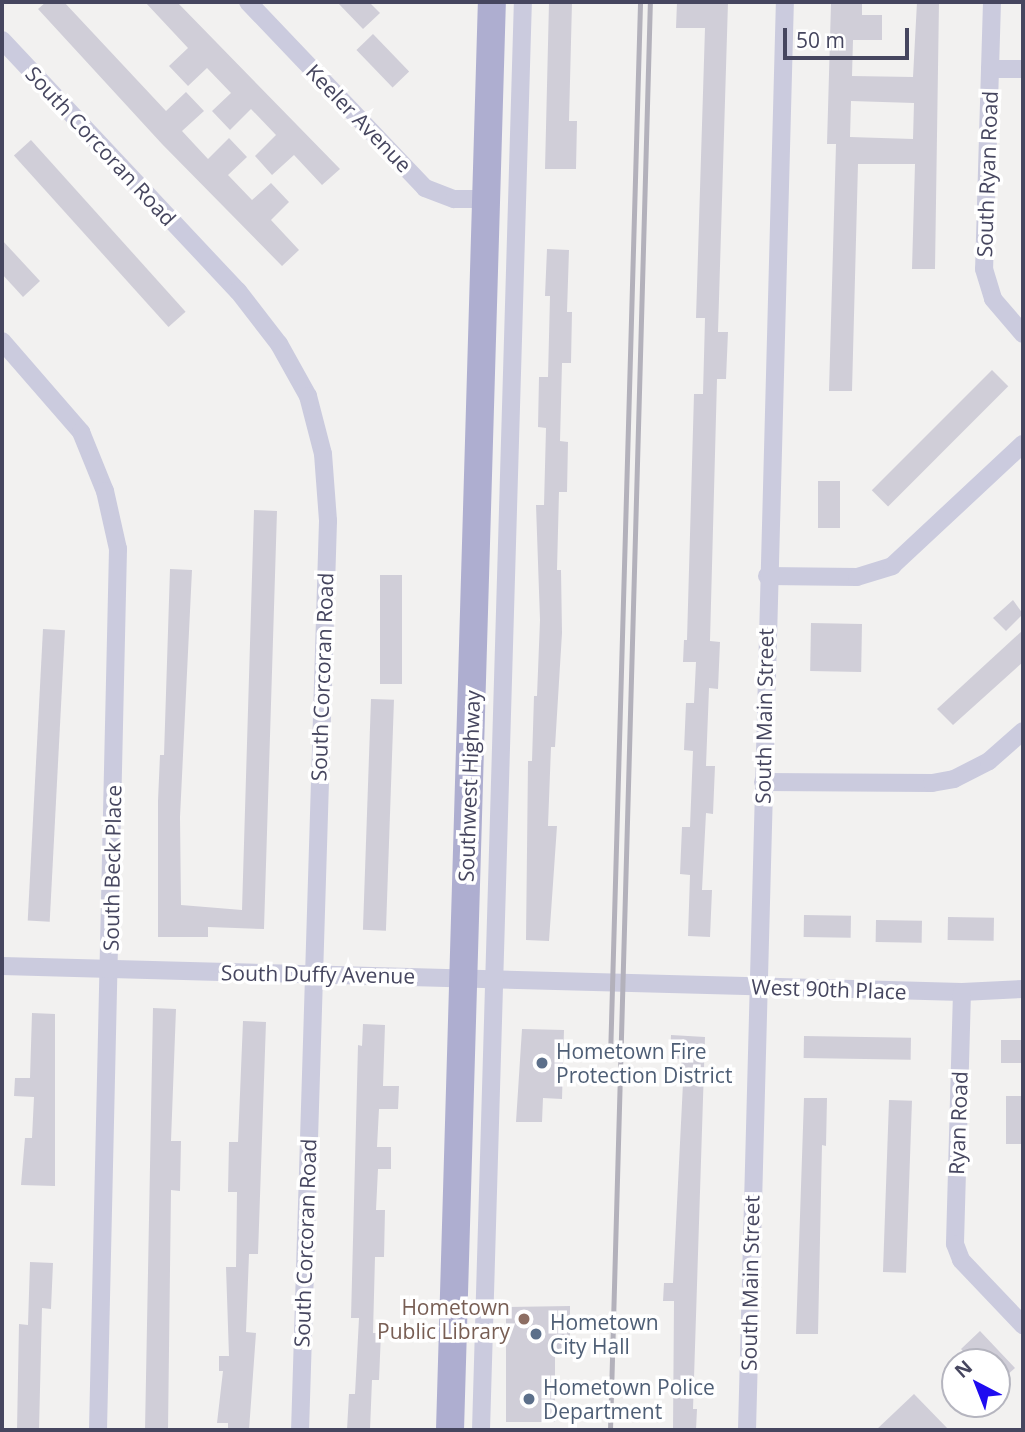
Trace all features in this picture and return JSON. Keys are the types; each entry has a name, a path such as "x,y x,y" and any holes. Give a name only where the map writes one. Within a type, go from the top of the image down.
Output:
{"main road":[{"name":"Southwest Highway","path":"450,1430 492,2"}],"street":[{"name":"Keeler Avenue","path":"248,2 425,188 454,199 487,199"},
{"name":"Southwest Highway","path":"481,1430 523,2"},
{"name":"South Main Street","path":"747,1430 755,987 785,2"},
{"name":"South Ryan Road","path":"992,2 984,269 993,299 1023,334"},
{"name":"South Corcoran Road","path":"2,40 238,291 279,344 308,397 323,454 328,521 300,1430"},
{"path":"990,69 1023,69"},
{"path":"489,141 519,142"},
{"name":"South Beck Place","path":"2,341 81,432 105,491 118,549 98,1430"},
{"path":"768,576 857,577 892,566 1023,444"},
{"path":"763,782 932,783 954,779 989,761 1023,731"},
{"name":"South Duffy Avenue","path":"2,966 635,982"},
{"name":"West 90th Place","path":"635,982 962,992 1023,989"},
{"name":"Ryan Road","path":"962,992 957,1254 1023,1325"}],"building":[{"path":"46,2 64,2 166,111 186,92 204,111 182,131 208,159 229,138 247,157 228,175 252,200 271,183 289,202 271,220 299,250 282,266 162,144 38,9"},
{"path":"145,2 177,2 340,169 322,185 294,155 272,175 255,156 276,135 251,109 230,130 212,111 231,93 207,68 188,86 169,66 188,48"},
{"path":"337,2 369,2 380,13 363,29"},
{"path":"549,2 572,2 569,121 577,121 576,169 545,169"},
{"path":"677,2 728,2 718,332 728,332 726,379 717,379 710,641 720,642 718,689 709,688 706,766 715,766 713,814 706,813 702,890 712,890 710,937 688,936 690,875 680,874 682,827 690,827 693,751 684,750 686,703 694,703 696,662 683,662 684,640 687,640 694,394 703,394 705,318 696,318 705,28 676,28"},
{"path":"862,2 862,15 882,15 882,40 853,40 852,76 913,77 917,2 939,2 935,269 912,269 915,164 858,164 852,391 829,391 836,144 827,144 831,4","holes":["851,101 914,103 913,139 850,137"]},
{"path":"373,34 409,71 393,87 356,50"},
{"path":"31,140 186,312 168,327 14,155"},
{"path":"2,240 40,281 23,297 2,274"},
{"path":"547,249 569,250 567,312 572,312 571,363 562,363 560,441 568,442 567,492 559,492 557,570 561,570 562,633 555,747 551,747 548,826 557,826 549,941 526,940 528,761 532,761 540,620 536,505 544,505 546,428 538,427 539,377 548,377 550,296 545,296"},
{"path":"992,370 1008,386 888,506 872,490"},
{"path":"818,481 840,481 840,528 818,528"},
{"path":"254,510 277,511 264,929 208,927 208,937 158,937 158,801 160,755 164,755 170,569 192,570 180,817 181,905 242,910"},
{"path":"380,575 402,575 402,684 380,684"},
{"path":"1013,600 1023,614 1006,631 993,618"},
{"path":"811,623 862,624 861,672 810,671"},
{"path":"43,629 65,630 50,922 28,921"},
{"path":"1023,630 1023,662 953,725 937,709"},
{"path":"371,699 394,700 386,931 363,930"},
{"path":"804,915 851,916 851,938 804,937"},
{"path":"948,917 994,918 994,941 948,940"},
{"path":"876,920 922,921 922,943 876,942"},
{"path":"153,1008 176,1009 171,1141 181,1141 180,1191 171,1190 168,1430 145,1430"},
{"path":"32,1013 55,1014 55,1186 21,1185 25,1138 32,1138 34,1097 14,1096 15,1078 30,1078"},
{"path":"243,1021 266,1022 258,1254 249,1254 246,1332 256,1333 249,1430 228,1430 228,1423 217,1423 223,1371 219,1371 219,1356 229,1356 226,1267 236,1267 237,1192 228,1192 229,1142 238,1142"},
{"path":"363,1024 385,1025 383,1086 399,1086 398,1109 379,1109 377,1147 391,1147 391,1169 378,1169 376,1210 385,1210 384,1257 375,1257 373,1333 381,1333 379,1380 372,1380 370,1430 347,1430 349,1394 355,1394 359,1318 351,1318 358,1045 362,1046"},
{"name":"Hometown Fire Protection District","path":"522,1029 564,1030 562,1099 543,1098 542,1122 516,1122"},
{"path":"671,1035 705,1037 693,1409 697,1409 696,1430 673,1430 674,1301 663,1301 664,1283 673,1283 683,1083 681,1059 670,1059"},
{"path":"804,1036 911,1038 911,1060 804,1058"},
{"path":"1001,1040 1023,1040 1023,1063 1001,1063"},
{"path":"1006,1096 1023,1096 1023,1144 1006,1144"},
{"path":"804,1098 827,1098 826,1146 822,1145 818,1334 796,1334"},
{"path":"889,1100 912,1101 906,1273 883,1272"},
{"path":"30,1262 53,1263 51,1309 42,1308 39,1430 17,1430 19,1324 28,1325"},
{"path":"570,1306 570,1351 555,1351 555,1422 506,1422 506,1307"},
{"path":"980,1331 996,1348 962,1348"},
{"path":"914,1394 949,1430 876,1430"}],"railway":[{"path":"610,1058 640,2"},
{"path":"610,1430 650,2"}],"place":[{"name":"Hometown Fire Protection District","path":"542,1063"},
{"name":"Hometown Public Library","path":"524,1319"},
{"name":"Hometown City Hall","path":"536,1334"},
{"name":"Hometown Police Department","path":"529,1399"}]}
